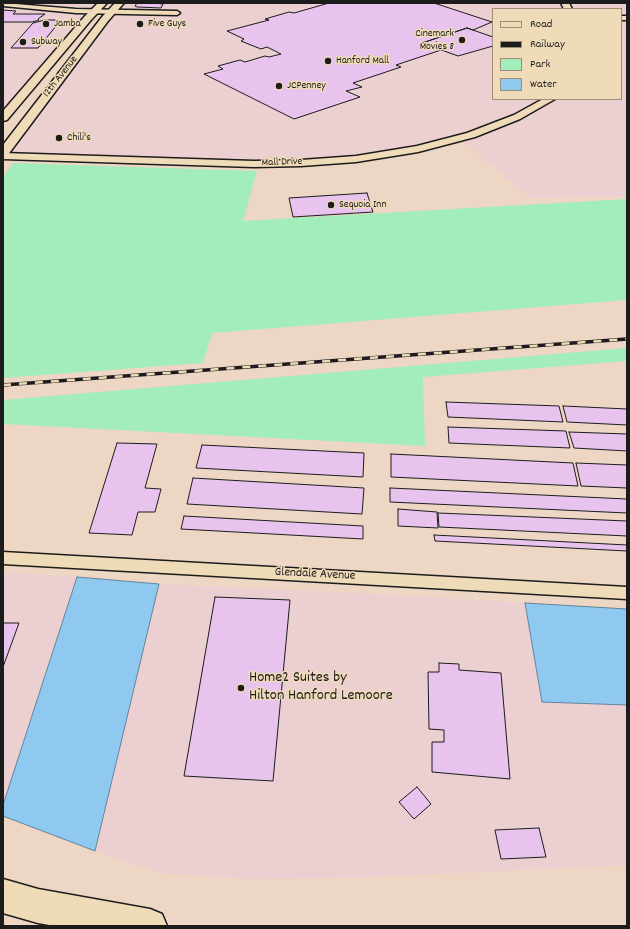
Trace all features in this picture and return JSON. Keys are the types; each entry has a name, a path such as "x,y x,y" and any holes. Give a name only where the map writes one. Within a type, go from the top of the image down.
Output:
{"highway":[{"path":"3,896 38,906 150,926"}],"main road":[{"name":"12th Avenue","path":"3,153 120,3"},
{"name":"12th Avenue","path":"3,118 96,10"}],"street":[{"path":"3,4 48,9 96,10"},
{"path":"3,8 96,10 111,13 177,15"},
{"name":"Mall Drive","path":"3,156 254,164 308,163 356,159 425,148 471,135 517,117 548,100"},
{"name":"Glendale Avenue","path":"3,558 627,593"}],"shaded area":[{"path":"3,3 103,3 3,118"},
{"path":"120,3 627,3 627,196 530,198 460,138 418,149 301,163 18,156 3,153"},
{"path":"3,572 77,577 3,805"},
{"path":"159,584 361,593 525,603 542,702 627,705 627,865 352,878 244,879 161,873 95,851"}],"green space":[{"path":"13,163 257,171 243,221 627,199 627,300 212,333 203,363 3,378 3,177"},
{"path":"627,348 627,361 423,377 425,446 3,424 3,400"}],"water":[{"path":"77,577 159,584 95,851 3,816 3,805"},
{"path":"525,603 627,609 627,705 542,702"}],"building":[{"path":"137,3 163,4 161,8 137,7 135,6"},
{"name":"Hanford Mall","path":"329,3 434,3 492,22 473,30 467,28 422,43 441,50 396,65 401,67 353,83 362,87 346,91 360,97 294,119 204,74 223,69 218,66 240,60 245,62 265,56 269,57 281,54 267,47 261,49 241,41 244,39 227,31 269,20 265,19 289,12 294,13"},
{"path":"3,10 16,11 13,14 45,14 38,19 39,20 32,22 3,22"},
{"path":"45,20 58,20 56,22 62,22 57,25 38,48 11,48 33,23"},
{"name":"Cinemark Movies 8","path":"467,28 492,37 492,46 458,56 422,43"},
{"name":"Sequoia Inn","path":"367,193 373,212 293,217 289,198"},
{"path":"446,402 559,406 563,422 448,417"},
{"path":"563,406 627,409 627,425 567,422"},
{"path":"448,427 566,431 570,448 449,443"},
{"path":"569,432 627,434 627,451 574,448"},
{"path":"117,443 157,444 145,488 161,489 155,512 138,512 132,535 89,533"},
{"path":"202,445 364,453 363,477 196,468"},
{"path":"391,454 573,463 578,486 391,477"},
{"path":"576,463 627,465 627,488 581,486"},
{"path":"193,478 364,488 362,514 187,504"},
{"path":"390,488 627,499 627,513 390,502"},
{"path":"398,509 437,512 438,528 398,526"},
{"path":"438,513 627,521 627,536 439,527"},
{"path":"184,516 363,526 363,539 181,529"},
{"path":"434,535 627,545 627,551 435,541"},
{"name":"Home2 Suites by Hilton Hanford Lemoore","path":"215,597 290,600 273,781 184,776"},
{"path":"3,623 19,623 3,667"},
{"path":"439,663 459,664 459,670 501,673 510,779 432,772 432,742 444,742 444,730 429,729 428,672 439,672"},
{"path":"417,787 431,804 414,819 399,802"},
{"path":"539,828 546,857 501,859 495,830"}],"railway":[{"path":"3,385 627,339"}],"place":[{"name":"Jamba","path":"46,24"},
{"name":"Five Guys","path":"140,24"},
{"name":"Cinemark Movies 8","path":"462,40"},
{"name":"Subway","path":"23,42"},
{"name":"Hanford Mall","path":"328,61"},
{"name":"JCPenney","path":"279,86"},
{"name":"Chili's","path":"59,138"},
{"name":"Sequoia Inn","path":"331,205"},
{"name":"Home2 Suites by Hilton Hanford Lemoore","path":"241,688"}]}
